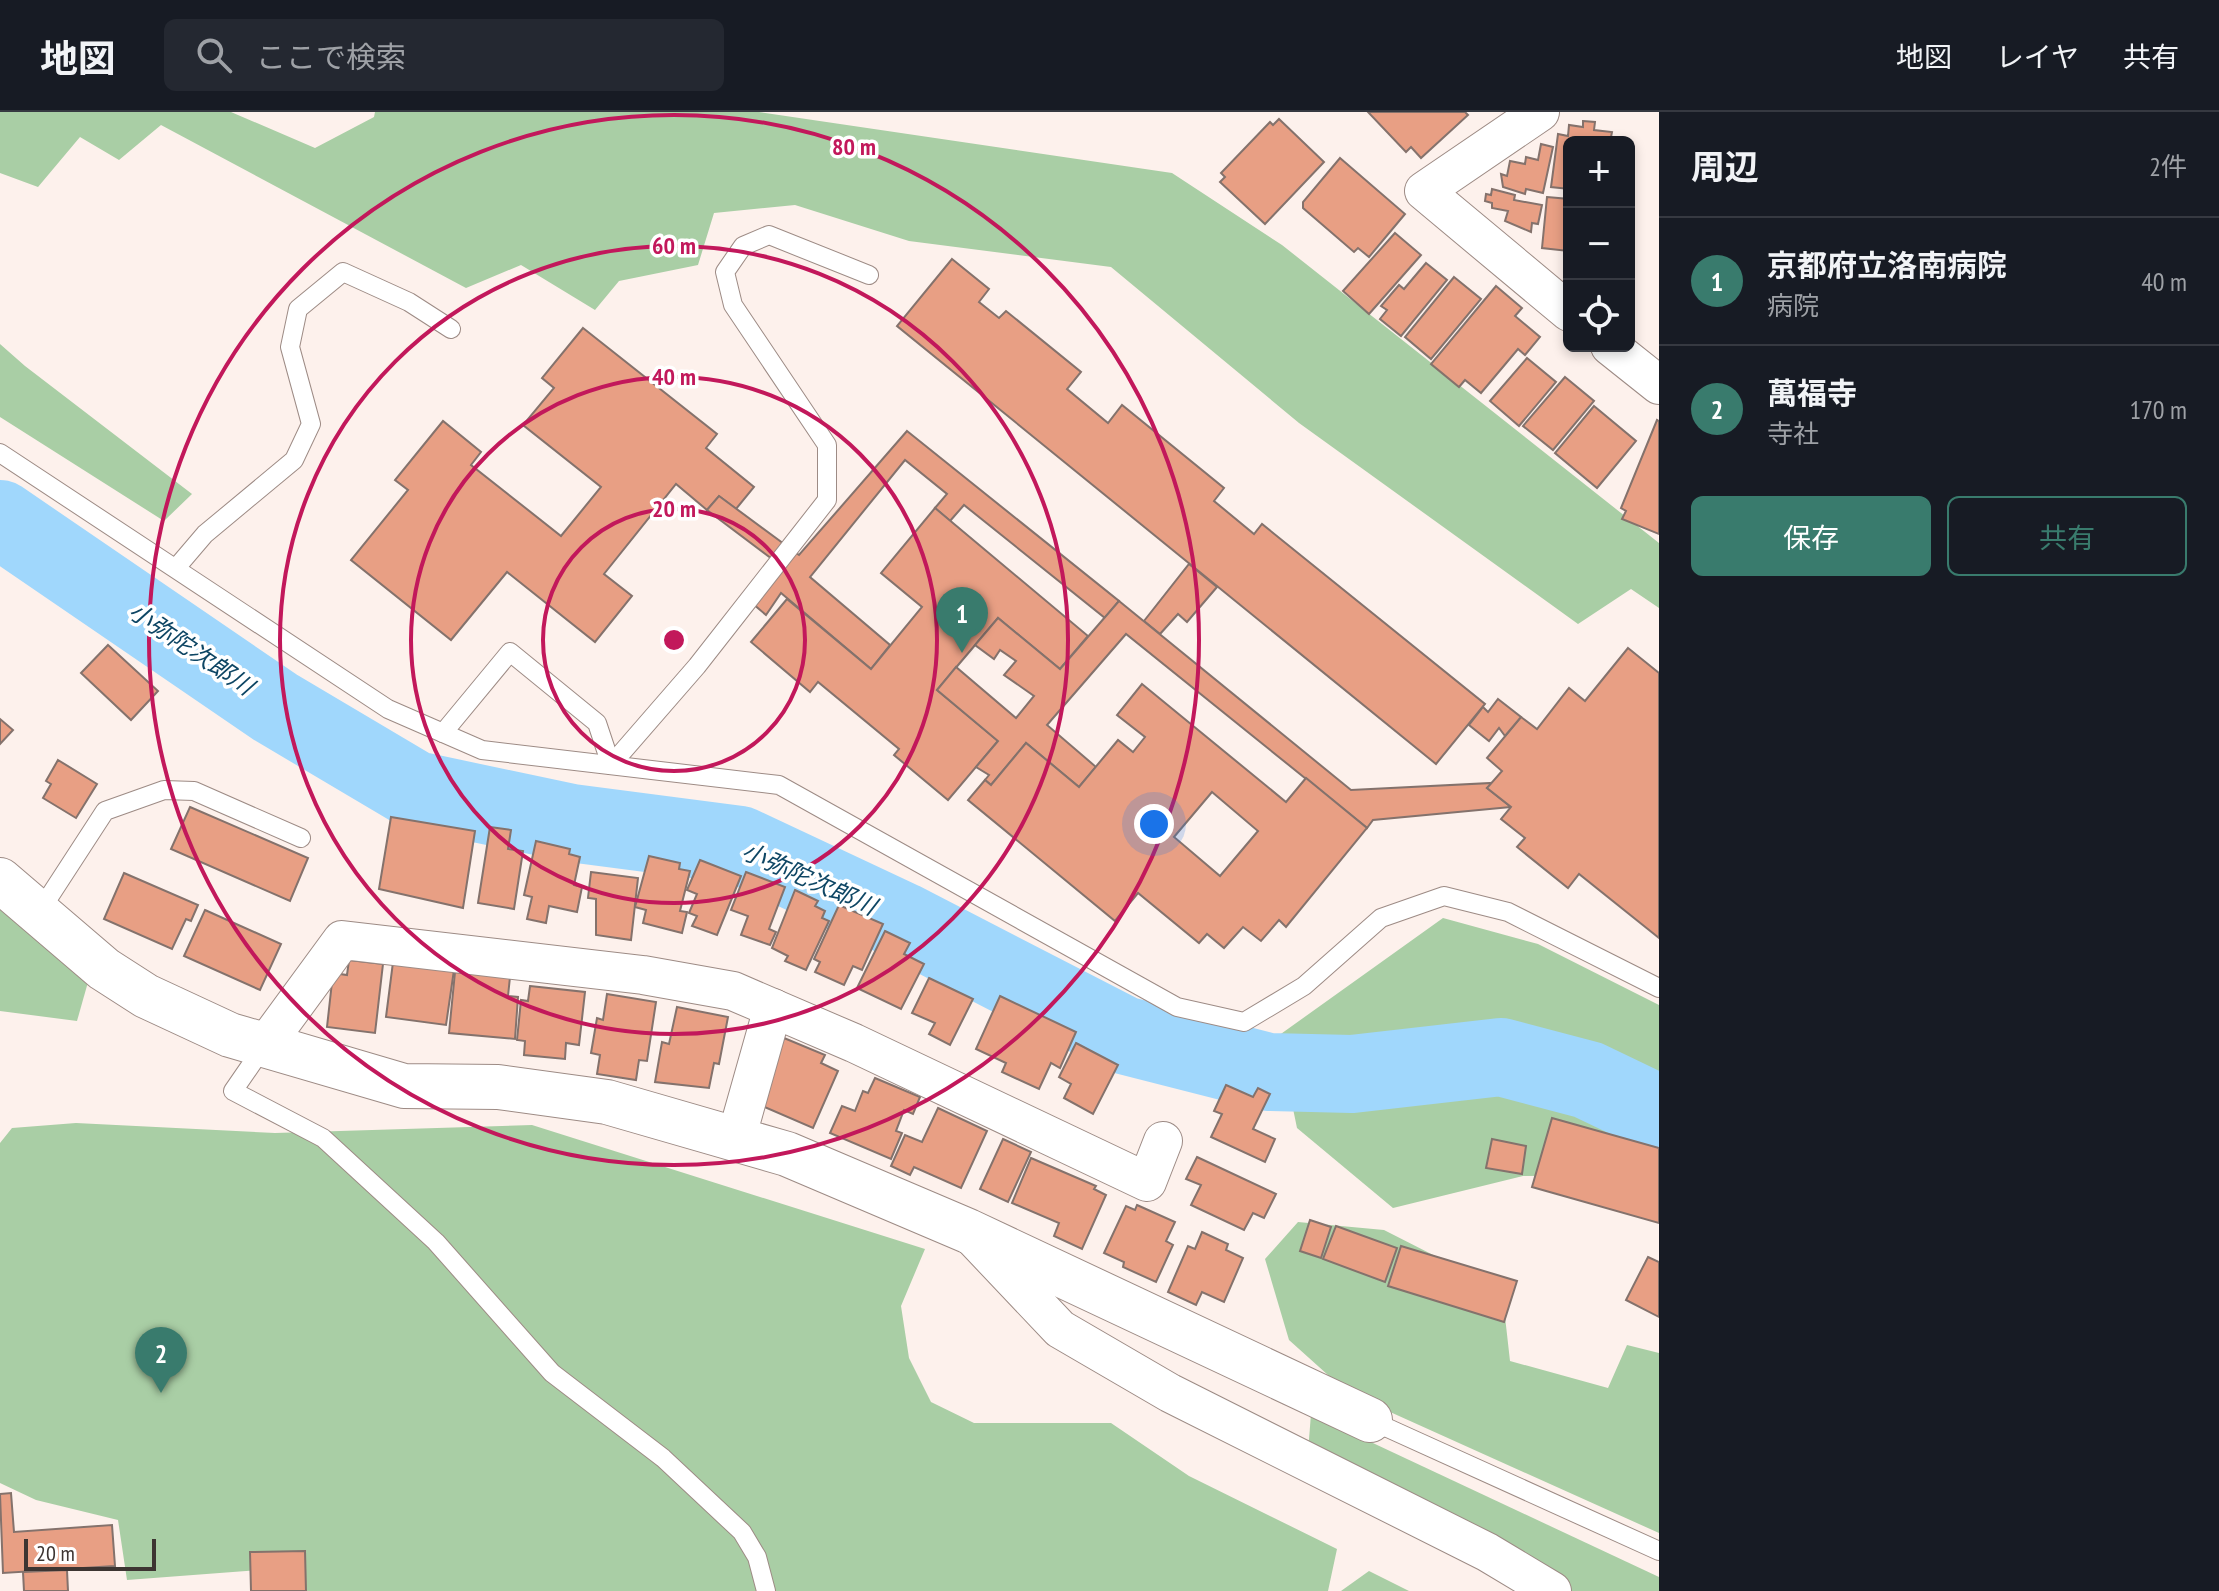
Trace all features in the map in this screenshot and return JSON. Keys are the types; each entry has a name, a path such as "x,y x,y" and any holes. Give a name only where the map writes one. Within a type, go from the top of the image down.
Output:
{"street":[{"path":"1540,112 1424,191 1563,307"},
{"path":"1618,352 1659,385"},
{"path":"0,880 104,969 146,996 230,1035 404,1086 498,1087 607,1102 787,1154 968,1231 1370,1420"},
{"path":"265,1045 342,940 643,975 733,991 1147,1182 1163,1141"},
{"path":"736,1139 773,1008"},
{"path":"968,1231 1060,1329 1170,1393 1487,1552 1552,1591"}],"lane":[{"path":"611,765 697,666 827,500 827,445 733,305 725,272 743,246 769,235 869,275"},
{"path":"176,568 205,534 294,460 311,424 290,347 298,309 343,272 409,302 451,329"},
{"path":"0,453 388,709 482,750 779,785 1177,1007 1244,1022 1304,986 1381,918 1444,896 1508,912 1659,988"},
{"path":"443,733 510,652 597,723 611,765"},
{"path":"38,914 105,811 164,790 194,791 301,838"},
{"path":"265,1045 233,1091 323,1138 436,1242 552,1373 663,1458 742,1532 757,1557 766,1591"},
{"path":"1370,1420 1659,1551"}],"green space":[{"path":"0,112 231,112 315,148 374,117 375,112 759,112 1172,173 1282,245 1659,543 1659,608 1631,589 1578,624 1299,423 1111,267 909,241 795,205 714,213 698,265 619,281 595,310 521,265 466,288 161,125 119,160 80,137 38,187 0,173"},
{"path":"0,344 192,494 164,521 0,417"},
{"path":"0,907 90,975 77,1021 0,1011"},
{"path":"1443,918 1538,944 1659,1005 1659,1175 1523,1176 1393,1208 1297,1128 1278,1036"},
{"path":"76,1123 275,1133 532,1125 925,1249 901,1306 909,1358 931,1402 974,1423 1111,1423 1189,1476 1337,1549 1328,1591 306,1591 301,1567 127,1580 118,1520 36,1500 0,1483 0,1143 12,1128"},
{"path":"1298,1222 1384,1230 1502,1290 1510,1361 1608,1388 1627,1345 1659,1353 1659,1533 1348,1393 1289,1340 1265,1259"},
{"path":"1311,1414 1659,1577 1659,1591 1559,1591 1308,1452"},
{"path":"1369,1571 1409,1591 1341,1591"}],"building":[{"path":"1368,112 1465,112 1468,115 1421,158 1411,147 1406,152"},
{"path":"1279,119 1324,162 1265,224 1220,182 1225,177 1221,173 1270,122 1273,125"},
{"path":"1583,121 1595,122 1594,130 1612,132 1611,136 1568,136 1569,125 1583,127"},
{"path":"1558,134 1568,136 1563,136 1563,188 1551,187"},
{"path":"1541,144 1553,147 1543,193 1526,189 1525,194 1503,187 1501,174 1507,176 1510,161 1525,164 1526,157 1538,160"},
{"path":"1340,158 1405,214 1369,257 1358,248 1354,252 1303,208 1303,202"},
{"path":"1492,189 1515,195 1514,200 1542,205 1538,224 1532,223 1531,232 1505,221 1508,211 1492,208 1492,203 1485,201 1486,194 1491,195"},
{"path":"1547,197 1563,198 1563,250 1542,248"},
{"path":"1395,233 1421,255 1369,314 1343,291"},
{"path":"952,259 989,289 979,302 999,318 1006,311 1081,372 1067,389 1108,423 1122,405 1224,488 1214,501 1254,534 1262,524 1485,704 1436,764 897,326"},
{"path":"1426,263 1447,280 1401,336 1380,319 1387,310 1381,306 1399,285 1404,289"},
{"path":"1454,277 1481,299 1431,359 1405,337"},
{"path":"1496,286 1522,308 1515,316 1540,337 1525,355 1518,349 1481,393 1465,380 1459,387 1431,364"},
{"path":"583,328 717,434 706,448 754,487 736,509 719,496 707,510 676,484 604,574 632,596 595,642 507,572 451,640 351,560 408,490 395,480 443,421 481,452 471,465 561,536 601,487 523,425 554,388 542,378"},
{"path":"1527,358 1556,382 1519,426 1490,401"},
{"path":"1565,377 1594,401 1553,450 1523,426"},
{"path":"1594,406 1636,441 1597,488 1555,453"},
{"path":"1657,420 1659,534 1622,519 1626,511 1621,508"},
{"path":"907,431 1119,601 1105,618 964,505 950,521 935,508 947,494 905,460 810,577 890,645 871,669 781,593 766,615 752,603 780,565 707,510 719,496 799,555"},
{"path":"935,508 1088,636 1060,669 998,618 937,690 998,741 948,800 894,755 899,749 818,682 810,692 751,642 787,599 871,669 922,607 881,573"},
{"path":"1189,564 1217,587 1187,622 1178,614 1160,634 1144,621"},
{"path":"1119,601 1351,790 1492,783 1487,788 1511,807 1373,820 1367,828 1126,634 1047,725 1096,767 1079,787 1026,743 991,785 985,780 989,775 976,767 998,741 937,690 956,667 1016,718 1034,696 1004,675 1016,661 1000,650 994,659 975,645 998,618 1060,669"},
{"path":"108,645 158,691 131,720 81,673"},
{"path":"1628,648 1659,673 1659,938 1579,874 1568,888 1517,847 1525,838 1501,819 1511,807 1487,788 1502,771 1487,758 1521,717 1537,729 1569,688 1585,701"},
{"path":"1142,684 1286,802 1306,778 1367,828 1286,927 1279,920 1261,941 1243,927 1224,948 1207,934 1199,943 1138,893 1115,921 968,800 985,780 991,785 1026,743 1079,787 1118,740 1133,752 1145,737 1117,715","holes":["1212,792 1258,831 1220,876 1174,837"]},
{"path":"1498,699 1521,717 1505,736 1499,728 1489,741 1469,725 1483,707 1488,712"},
{"path":"0,719 13,730 0,744"},
{"path":"58,760 97,784 76,818 43,798 51,784 46,781"},
{"path":"190,807 308,858 290,901 171,849"},
{"path":"391,817 475,831 463,908 379,889"},
{"path":"490,827 511,830 508,849 523,851 514,909 478,903"},
{"path":"536,841 570,849 569,854 580,857 574,885 582,887 577,912 549,906 546,923 527,919 532,897 524,895"},
{"path":"649,856 680,863 679,869 690,871 680,911 687,912 682,933 643,923 646,910 635,907"},
{"path":"700,860 741,876 717,935 692,926 697,916 689,913 697,894 687,890"},
{"path":"591,872 638,878 631,940 596,935 596,899 588,898"},
{"path":"746,872 785,887 769,929 776,932 770,945 741,935 748,916 731,910"},
{"path":"124,873 198,905 191,921 186,919 172,949 104,919"},
{"path":"795,890 818,901 815,906 825,911 822,918 829,921 806,970 785,961 788,956 772,948"},
{"path":"839,905 883,924 862,970 853,966 844,985 815,972 820,962 814,959"},
{"path":"205,910 281,944 260,990 184,956"},
{"path":"885,931 910,943 904,954 924,964 901,1009 857,988"},
{"path":"349,960 383,964 375,1033 327,1027 333,973 347,975"},
{"path":"393,962 454,970 446,1025 386,1017"},
{"path":"455,972 510,977 508,996 518,997 515,1039 449,1033"},
{"path":"929,978 973,999 950,1045 929,1034 935,1023 912,1013"},
{"path":"530,986 585,992 579,1045 566,1043 565,1059 524,1055 525,1041 517,1040 521,1000 528,1001"},
{"path":"607,994 656,1002 647,1061 639,1060 636,1080 597,1074 600,1055 591,1053 597,1018 603,1020"},
{"path":"1000,996 1076,1032 1060,1068 1051,1063 1039,1089 1002,1072 1006,1063 976,1049"},
{"path":"677,1007 728,1017 719,1064 714,1063 709,1088 655,1082 662,1042 669,1044"},
{"path":"784,1038 825,1055 821,1063 838,1071 813,1128 760,1105"},
{"path":"1076,1043 1118,1065 1093,1114 1064,1098 1071,1084 1059,1077"},
{"path":"875,1078 920,1097 913,1114 904,1110 896,1131 902,1133 891,1159 830,1133 842,1106 855,1111 863,1091 868,1093"},
{"path":"1226,1085 1253,1097 1258,1088 1270,1094 1253,1129 1275,1139 1265,1162 1211,1137 1222,1114 1214,1111"},
{"path":"938,1108 987,1131 961,1188 914,1167 910,1175 891,1166 905,1135 922,1142"},
{"path":"1552,1118 1659,1148 1659,1223 1532,1187"},
{"path":"1003,1139 1031,1152 1008,1202 980,1189"},
{"path":"1492,1139 1526,1146 1522,1174 1486,1168"},
{"path":"1197,1157 1276,1194 1264,1218 1253,1213 1244,1230 1191,1205 1201,1185 1186,1179"},
{"path":"1031,1158 1096,1186 1094,1189 1106,1195 1082,1249 1054,1236 1059,1223 1012,1203"},
{"path":"1137,1205 1175,1222 1166,1241 1173,1245 1156,1282 1123,1267 1124,1262 1104,1253 1126,1206 1135,1210"},
{"path":"1310,1220 1331,1227 1321,1258 1300,1251"},
{"path":"1336,1226 1397,1248 1385,1282 1323,1259"},
{"path":"1202,1232 1228,1244 1226,1250 1243,1258 1224,1302 1202,1292 1196,1305 1168,1292 1188,1246 1195,1249"},
{"path":"1401,1246 1517,1281 1504,1322 1388,1286"},
{"path":"1648,1257 1659,1262 1659,1317 1626,1300"},
{"path":"11,1493 14,1532 112,1525 115,1566 3,1573 0,1494"},
{"path":"305,1551 306,1591 251,1591 250,1552"},
{"path":"67,1570 68,1591 24,1591 23,1572"}],"waterway":[{"name":"小弥陀次郎川","path":"0,519 275,707 415,790 571,823 740,845 902,921 1123,1035 1268,1072 1352,1074 1501,1057 1588,1080 1659,1114"}],"place":[{"name":"京都府立洛南病院","path":"962,653"},
{"name":"萬福寺","path":"161,1393"}]}
